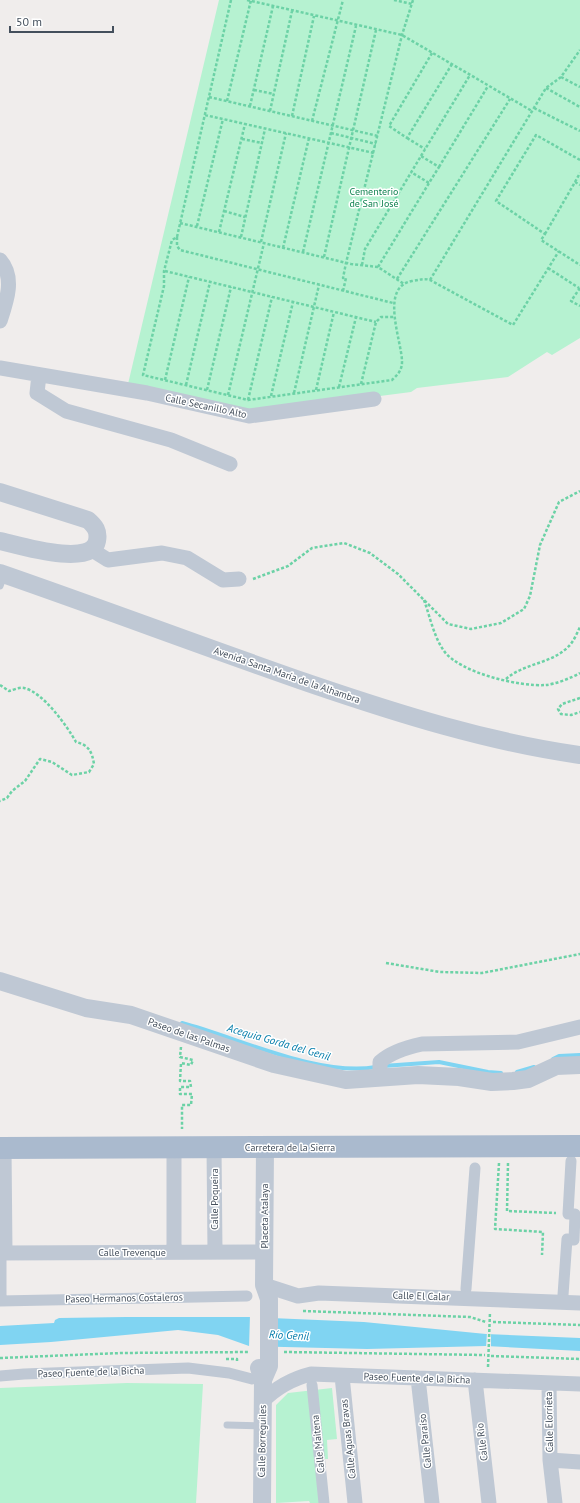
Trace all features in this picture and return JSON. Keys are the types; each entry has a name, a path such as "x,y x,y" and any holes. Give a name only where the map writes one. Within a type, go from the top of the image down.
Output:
{"main road":[{"name":"Carretera de la Sierra","path":"2,1148 178,1138 214,1147 576,1154"}],"street":[{"path":"0,260 6,267 9,280 7,297 0,321"},
{"name":"Calle Secanillo Alto","path":"0,368 147,393 249,416 374,399"},
{"path":"39,375 37,393 66,411 171,440 230,464"},
{"path":"0,492 88,520 98,533 97,543 92,550 84,554 56,553 0,541"},
{"path":"92,550 108,560 162,553 187,558 223,580 239,579"},
{"name":"Avenida Santa María de la Alhambra","path":"1,578 400,714 496,740 580,755"},
{"name":"Paseo de las Palmas","path":"0,981 86,1008 131,1015 274,1064 346,1080 380,1070 418,1075 459,1077 492,1082 513,1081 528,1079 556,1066 580,1065"},
{"name":"Paseo de las Palmas","path":"380,1070 385,1058 408,1047 422,1044 490,1044 518,1042 580,1027"},
{"path":"174,1252 178,1138"},
{"name":"Calle Poqueira","path":"214,1147 215,1252"},
{"name":"Placeta Atalaya","path":"262,1366 260,1295 264,1252 264,1147"},
{"path":"1,1301 2,1148"},
{"path":"563,1295 567,1239 574,1240 575,1214 568,1214 576,1154"},
{"path":"466,1289 475,1168"},
{"name":"Calle Trevenque","path":"2,1255 264,1252"},
{"name":"Calle El Calar","path":"260,1295 298,1296 319,1293 580,1303"},
{"name":"Paseo Hermanos Costaleros","path":"1,1301 260,1295"},
{"name":"Paseo Fuente de la Bicha","path":"0,1376 188,1368 230,1373 262,1366"},
{"name":"Calle Borreguiles","path":"262,1366 262,1503"},
{"name":"Paseo Fuente de la Bicha","path":"263,1401 274,1390 297,1378 311,1374 580,1384"},
{"name":"Calle Aguas Bravas","path":"342,1376 355,1503"},
{"name":"Calle Paraíso","path":"418,1378 432,1503"},
{"name":"Calle Río","path":"475,1380 489,1503"},
{"name":"Calle Elorrieta","path":"549,1383 550,1460 555,1503"},
{"name":"Calle Maitena","path":"312,1385 324,1503"},
{"name":"Calle Elorrieta","path":"550,1460 580,1462"}],"lane":[{"path":"227,1426 262,1426"}],"path":[{"path":"231,0 180,222 177,246 180,250 393,303"},
{"path":"247,0 356,26 402,35 532,111"},
{"path":"227,101 251,0"},
{"path":"312,121 343,0"},
{"path":"394,0 412,4"},
{"path":"343,291 346,278 343,278 346,263 402,35 413,0"},
{"path":"250,106 273,6"},
{"path":"270,111 292,11"},
{"path":"292,116 314,16"},
{"path":"303,252 356,26"},
{"path":"324,257 376,30"},
{"path":"430,280 546,88 561,77 580,50"},
{"path":"425,149 389,126 432,53"},
{"path":"576,56 580,58"},
{"path":"407,138 452,64"},
{"path":"362,265 365,249 470,75"},
{"path":"561,77 580,87"},
{"path":"378,267 488,86"},
{"path":"546,88 580,107"},
{"path":"254,90 274,94"},
{"path":"209,97 378,136"},
{"path":"397,279 510,99"},
{"path":"534,108 580,131"},
{"path":"205,115 374,153"},
{"path":"197,226 223,119"},
{"path":"219,232 246,124"},
{"path":"240,237 265,128"},
{"path":"228,395 257,270 286,133"},
{"path":"331,133 376,144"},
{"path":"545,234 496,201 536,134 580,160"},
{"path":"283,248 309,138"},
{"path":"242,139 262,143"},
{"path":"421,156 440,167"},
{"path":"411,172 429,183"},
{"path":"580,173 541,240 580,265"},
{"path":"575,182 580,185"},
{"path":"224,211 245,217"},
{"path":"180,222 346,263 378,267 404,284"},
{"path":"177,237 172,240 164,271 164,286 144,375 248,400 392,380 400,372 402,362 393,303 398,290 404,284 425,279 430,280 513,325 559,251"},
{"path":"548,268 580,288 571,301 580,306"},
{"path":"164,271 376,322"},
{"path":"165,380 189,277"},
{"path":"186,385 210,282"},
{"path":"294,393 319,285"},
{"path":"207,390 231,287"},
{"path":"248,400 272,297"},
{"path":"271,396 293,302"},
{"path":"316,390 334,312"},
{"path":"339,387 356,317"},
{"path":"361,384 376,322 380,317 395,317"},
{"path":"366,362 371,363"},
{"path":"239,579 251,579 288,566 312,548 344,543 370,553 398,574 448,624 471,629 501,623 524,609 530,596 540,545 559,502 580,491"},
{"path":"423,598 435,633 444,652 462,667 523,684 547,685 580,673"},
{"path":"506,680 512,673 555,657 570,646 580,627"},
{"path":"0,685 9,691 22,687 31,690 46,702 66,725 76,742 85,745 92,753 94,764 89,772 72,775 52,762 40,759 25,781 12,791 7,798 0,801"},
{"path":"580,698 562,704 558,709 561,714 571,715 580,712"},
{"path":"386,963 440,972 482,973 580,954"},
{"path":"178,1138 182,1104 191,1105 192,1094 180,1094 180,1087 191,1088 190,1081 180,1081 181,1063 191,1065 193,1060 180,1057 181,1052"},
{"path":"499,1161 496,1229 543,1232 542,1255"},
{"path":"508,1161 507,1211 568,1214"},
{"path":"301,1310 470,1317 486,1322"},
{"path":"488,1365 490,1312"},
{"path":"493,1322 580,1325"},
{"path":"0,1358 76,1354 262,1366 485,1355"},
{"path":"491,1356 580,1360"}],"green space":[{"name":"Cementerio de San José","path":"219,0 580,0 580,338 552,355 547,352 508,377 417,388 411,392 248,413 128,384"},
{"path":"127,1383 203,1384 196,1503 0,1503 0,1388"},
{"path":"332,1388 337,1439 327,1440 328,1459 320,1459 325,1503 310,1503 309,1501 276,1503 276,1405 288,1393"}],"water":[{"name":"Río Genil","path":"250,1317 364,1322 486,1334 580,1338 580,1351 486,1346 367,1349 249,1346 218,1335 178,1330 51,1342 0,1345 0,1326 54,1323 55,1320 59,1318"}],"pier":[{"path":"250,1315 278,1316 277,1349 249,1348"},
{"path":"487,1332 491,1332 491,1348 486,1348"}],"waterway":[{"name":"Acequia Gorda del Genil","path":"182,1023 304,1061 353,1069 376,1067"},
{"name":"Acequia Gorda del Genil","path":"553,1059 559,1056 580,1055"},
{"name":"Acequia Gorda del Genil","path":"383,1066 439,1062 488,1072 501,1073"},
{"name":"Acequia Gorda del Genil","path":"517,1072 534,1067"}]}
